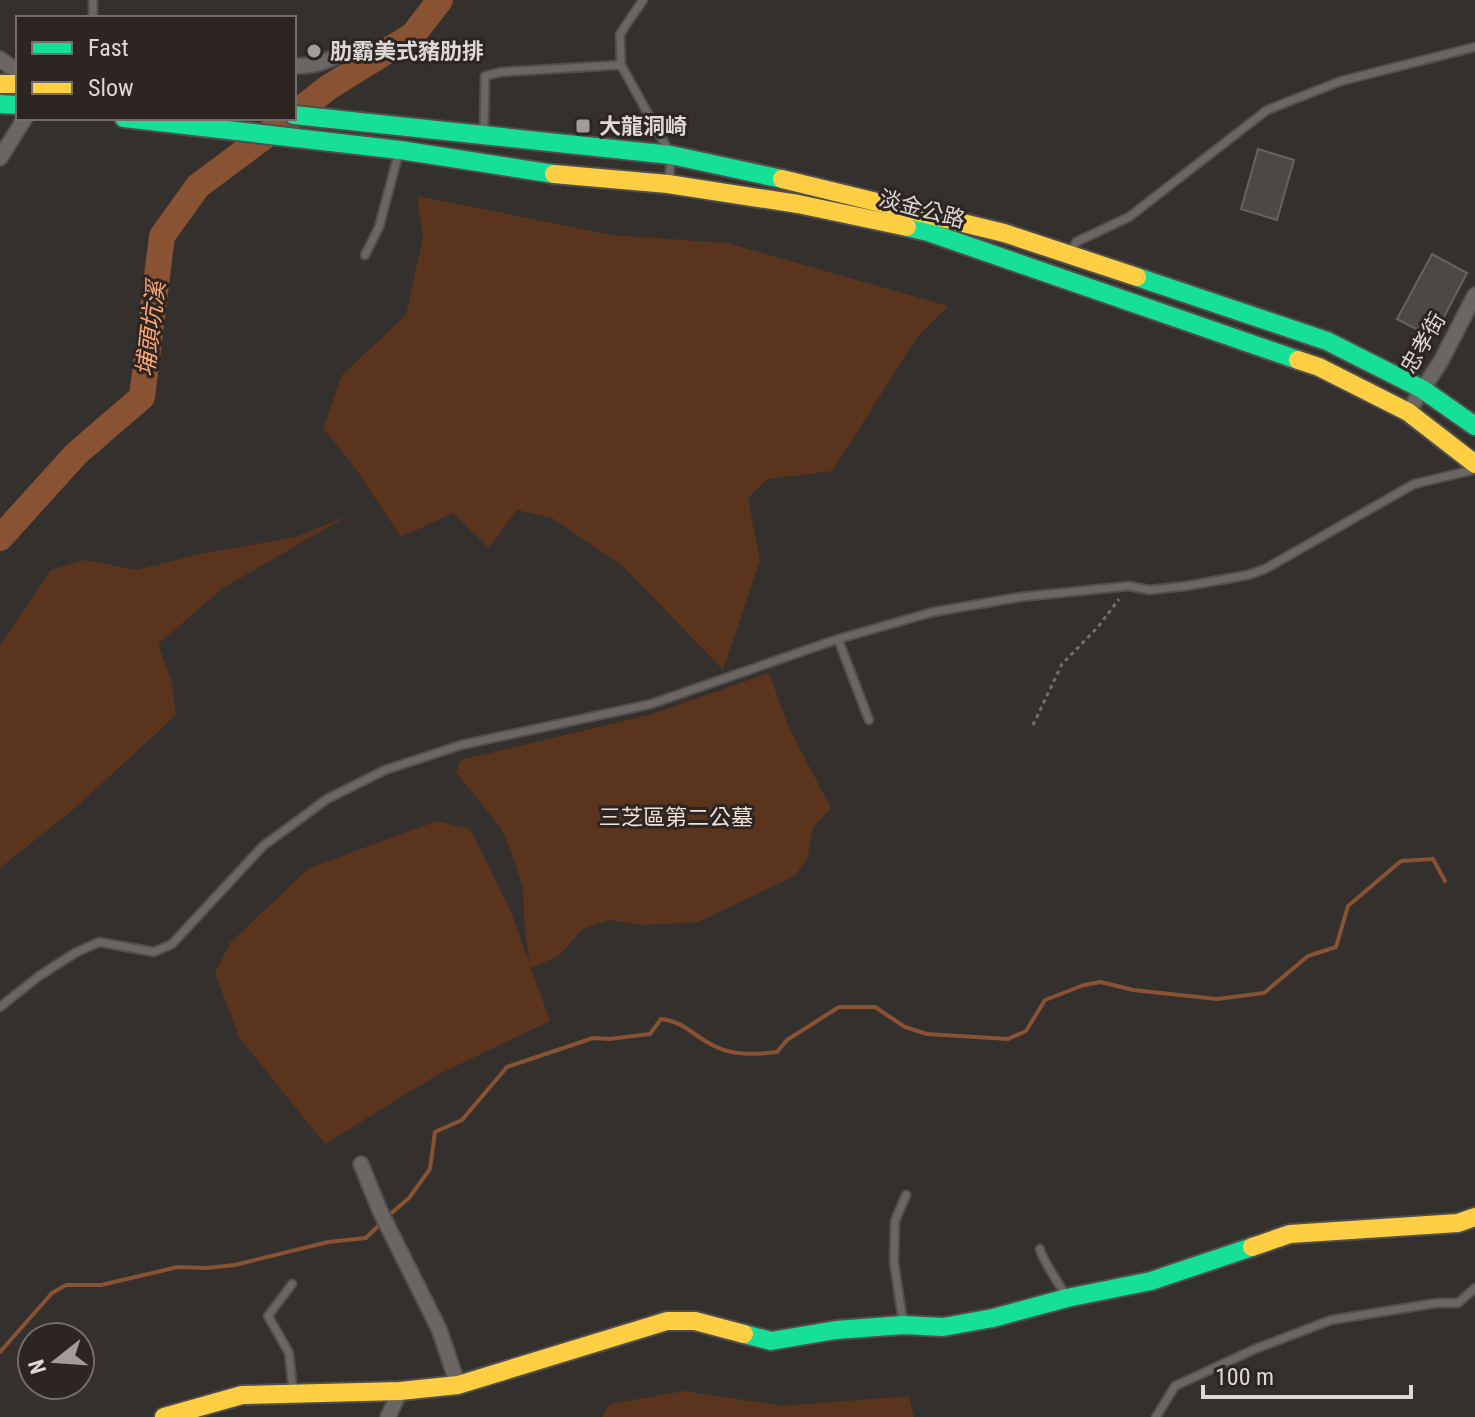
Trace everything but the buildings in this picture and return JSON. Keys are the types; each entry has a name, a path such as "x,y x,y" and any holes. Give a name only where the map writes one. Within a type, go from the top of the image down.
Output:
{"main road":[{"name":"淡金公路","path":"296,115 671,155 837,191 989,229 1327,341 1422,389 1475,426"},
{"name":"淡金公路","path":"139,120 400,150 575,177 668,184 798,204 928,232 1319,367 1408,412 1475,467"},
{"path":"164,1417 242,1395 400,1391 458,1385 667,1321 695,1321 771,1341 836,1330 903,1325 943,1327 1151,1281 1290,1234 1458,1223 1475,1217"}],"street":[{"path":"296,66 318,64 346,51"},
{"path":"0,158 24,120"},
{"name":"忠孝街","path":"1408,412 1441,361 1475,295"},
{"path":"361,1164 388,1229 439,1329 458,1385"},
{"path":"388,1417 400,1391"}],"lane":[{"path":"643,0 620,34 621,65 671,155 668,184"},
{"path":"1065,278 1076,242 1129,217 1267,110 1341,81 1475,47"},
{"path":"484,135 485,76 501,72 621,65"},
{"path":"365,255 379,227 400,150"},
{"path":"0,1007 39,976 99,942 154,952 172,944 263,846 327,799 385,770 461,745 651,704 838,639 933,612 1020,597 1129,586 1149,590 1248,575 1265,569 1414,484 1475,467"},
{"path":"838,639 869,720"},
{"path":"903,1325 894,1262 895,1221 906,1195"},
{"path":"1040,1249 1041,1257 1055,1273 1067,1298"},
{"path":"292,1284 268,1316 289,1353 293,1394"},
{"path":"1156,1417 1175,1386 1255,1349 1331,1320 1437,1303 1458,1303 1475,1288"}],"path":[{"path":"1033,725 1062,664 1098,627 1129,586"}],"green space":[{"path":"417,196 612,235 727,243 948,306 918,336 832,471 768,479 748,498 760,561 723,670 624,567 552,518 517,510 489,548 453,513 401,537 356,469 323,428 342,375 406,315 423,237"},
{"path":"349,515 223,588 158,644 172,684 176,715 75,808 0,868 0,645 51,570 84,560 137,570 200,554 296,537"},
{"name":"三芝區第二公墓","path":"769,673 789,728 831,808 813,827 808,857 795,876 698,922 645,925 609,920 583,929 558,956 531,968 550,1021 437,1075 325,1144 239,1037 215,973 230,943 309,868 437,821 470,829 510,910 530,964 523,889 514,859 501,828 456,772 461,760 649,715"},
{"path":"684,1391 783,1406 909,1396 914,1417 602,1417 610,1404"}],"waterway":[{"name":"埔頭坑溪","path":"296,112 329,87 413,35 440,0"},
{"name":"埔頭坑溪","path":"0,538 76,454 142,397 162,236 198,186 286,120"},
{"path":"388,1216 409,1198 430,1169 435,1132 462,1120 507,1067 593,1038 650,1034 661,1019 680,1025 724,1050 750,1054 777,1052 787,1040 839,1007 875,1007 905,1027 927,1034 1008,1039 1026,1031 1045,1000 1084,985 1101,982 1133,990 1217,999 1264,993 1308,956 1336,947 1348,906 1401,861 1433,859 1445,881"},
{"path":"0,1352 52,1293 66,1285 101,1285 178,1267 235,1265 328,1242 366,1238 381,1223"}],"traffic: fast":[{"path":"0,104 16,105"},
{"path":"296,115 671,155 782,179"},
{"path":"141,120 400,150 554,174"},
{"path":"907,227 1298,360"},
{"path":"1137,277 1327,341 1422,389 1475,426"},
{"path":"744,1334 771,1341 836,1330 903,1325 943,1327 1151,1281 1252,1247"}],"traffic: slow":[{"path":"0,84 16,84"},
{"path":"554,174 668,184 798,204 907,227"},
{"path":"782,179 1004,233 1137,277"},
{"path":"1298,360 1319,367 1408,412 1475,464"},
{"path":"1252,1247 1290,1234 1458,1223 1475,1217"},
{"path":"164,1417 242,1395 400,1391 458,1385 667,1321 695,1321 744,1334"}],"place":[{"name":"肋霸美式豬肋排","path":"314,51"},
{"name":"大龍洞崎","path":"583,126"}]}
